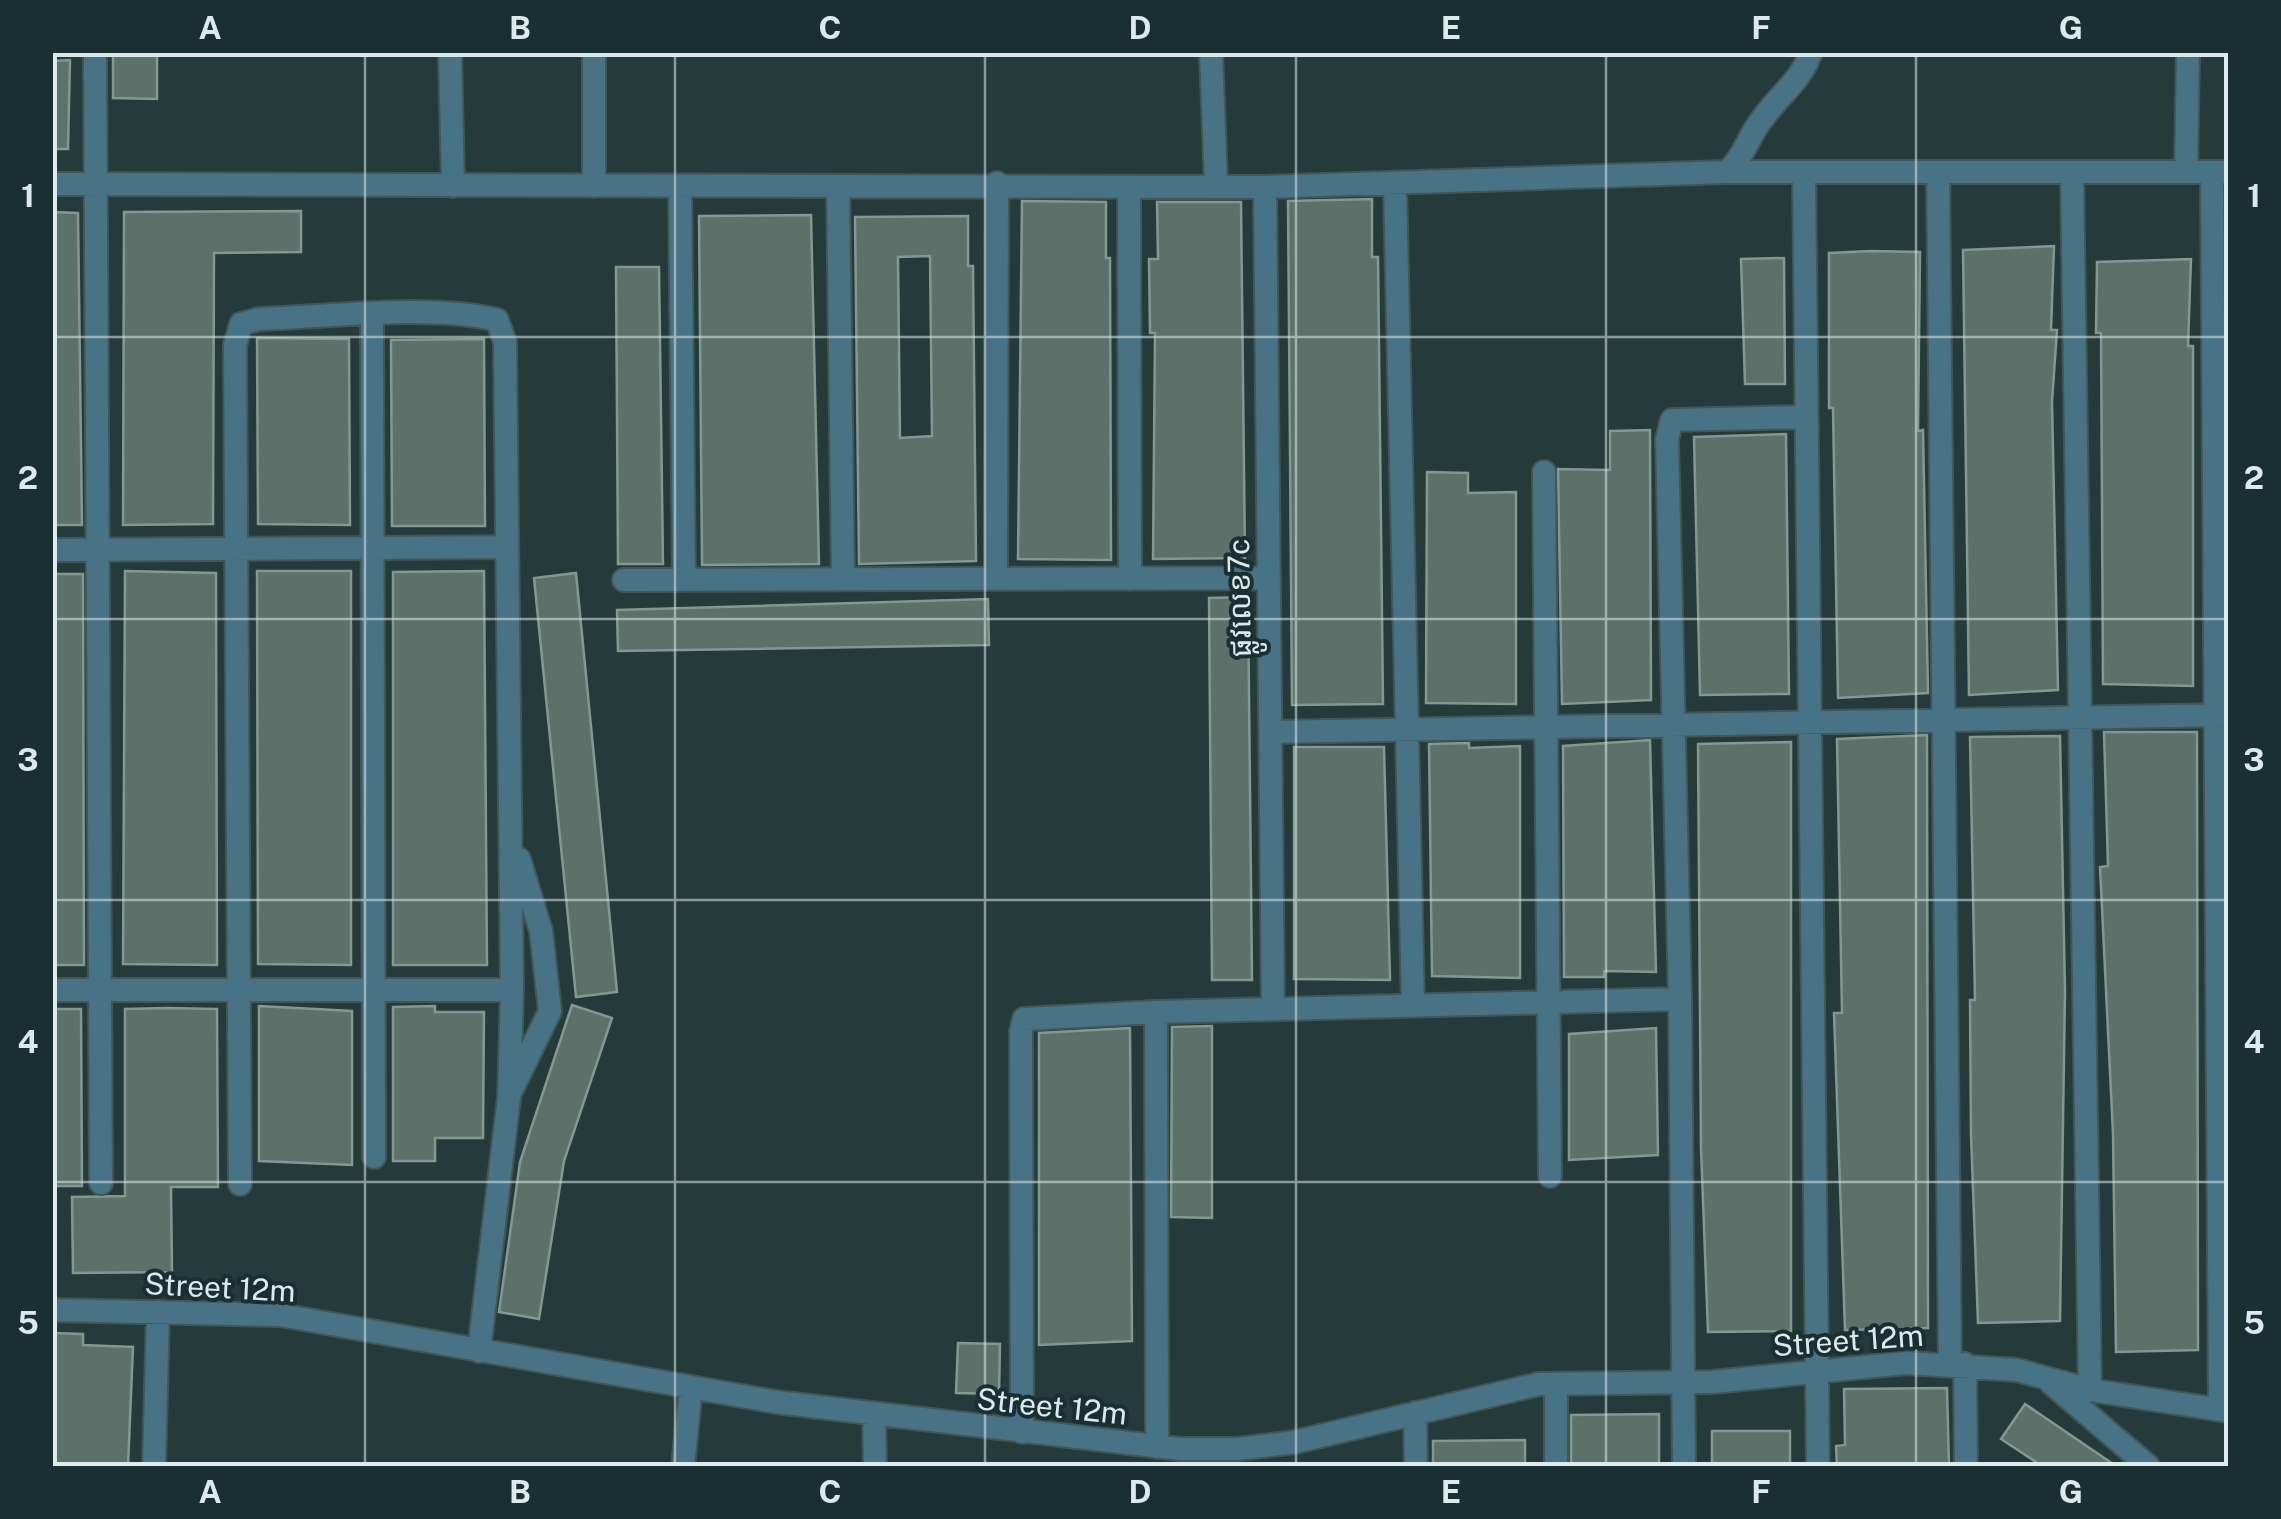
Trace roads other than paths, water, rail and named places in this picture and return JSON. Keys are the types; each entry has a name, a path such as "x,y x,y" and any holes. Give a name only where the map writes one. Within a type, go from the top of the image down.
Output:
{"street":[{"path":"95,52 102,1183"},
{"path":"450,52 453,186"},
{"path":"594,52 594,186"},
{"path":"1210,52 1216,185"},
{"path":"1728,172 1745,154 1760,120 1804,73 1811,52"},
{"path":"2186,172 2188,52"},
{"path":"52,184 997,183 1128,188 1395,184 1728,172 2220,172 2224,1409"},
{"path":"1938,172 1944,720 1958,1364 1966,1466"},
{"path":"2072,172 2090,1390"},
{"path":"1804,173 1818,1466"},
{"path":"996,579 997,183"},
{"path":"1395,184 1413,1006"},
{"path":"680,186 684,580"},
{"path":"838,186 843,579"},
{"name":"ផ្លូវលេខ7c","path":"1265,187 1274,1009"},
{"path":"1128,188 1130,579"},
{"path":"240,1184 235,346 242,324 372,316 476,315 497,320 505,342 512,990 508,1097 479,1351"},
{"path":"372,316 374,1157"},
{"path":"1684,1466 1680,1000 1667,439 1672,420 1806,417"},
{"path":"1544,472 1550,1176"},
{"path":"52,550 506,547"},
{"path":"624,580 1269,578"},
{"path":"1270,732 2221,715"},
{"path":"508,1097 550,1010 541,931 511,834"},
{"path":"52,990 512,990"},
{"path":"1022,1432 1024,1020 1156,1012 1680,1000"},
{"path":"1148,1453 1156,1012"},
{"name":"Street 12m","path":"52,1310 280,1316 691,1387 1148,1453 1238,1449 1281,1455 1485,1394 1556,1384 1683,1383 1817,1370 1958,1364 2045,1377 2090,1390 2224,1409"},
{"path":"154,1466 158,1312"},
{"path":"2045,1377 2148,1466"},
{"path":"1556,1384 1556,1466"},
{"path":"683,1466 691,1387"},
{"path":"1415,1413 1416,1466"},
{"path":"874,1415 875,1466"}]}
